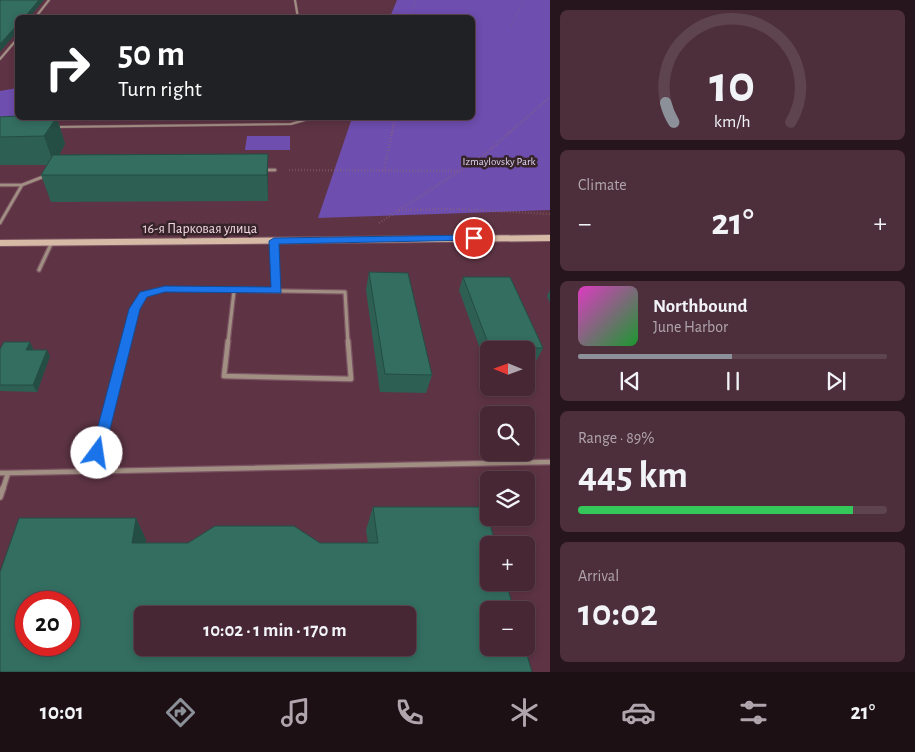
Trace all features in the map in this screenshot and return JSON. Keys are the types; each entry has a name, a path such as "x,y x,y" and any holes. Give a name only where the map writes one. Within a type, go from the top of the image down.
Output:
{"main road":[{"name":"16-я Парковая улица","path":"0,243 550,238"}],"lane":[{"path":"37,15 49,0"},
{"path":"295,0 298,15"},
{"path":"0,59 15,42"},
{"path":"48,127 291,124 305,120"},
{"path":"255,170 275,170"},
{"path":"0,185 22,185 53,173"},
{"path":"0,223 22,185"},
{"path":"274,241 277,291"},
{"path":"38,270 52,242"},
{"path":"93,471 134,309 143,294 165,289 234,290 345,292 351,379 224,376 234,290"},
{"path":"0,473 550,462"},
{"path":"0,497 8,473"}],"path":[{"path":"412,15 415,0"},
{"path":"511,27 523,0"},
{"path":"376,224 482,156 550,97"},
{"path":"384,170 395,120"},
{"path":"275,170 459,171"},
{"path":"398,210 454,209 550,214"}],"green space":[{"name":"Izmaylovsky Park","path":"397,0 550,0 550,210 318,218 351,120 475,120 475,15 391,15"},
{"path":"15,88 15,120 78,120 0,122 0,91"},
{"path":"247,136 290,136 290,150 245,150"}],"building":[{"path":"0,0 39,0 26,15 15,15 15,27 0,44"},
{"path":"15,116 15,120 55,120 44,136 0,137 0,117"},
{"path":"268,154 267,175 41,175 53,155"},
{"path":"369,272 408,273 432,375 385,374"},
{"path":"463,277 510,277 543,348 535,348 535,341 487,341"},
{"path":"4,342 30,342 26,350 47,350 33,385 0,385 0,349"},
{"path":"373,507 480,507 480,526 490,526 493,536 480,536 480,591 509,591 511,601 480,601 480,656 527,656 532,672 0,672 0,572 19,518 136,518 132,543 188,543 215,526 294,526 320,543 378,543"}],"route":[{"path":"97,453 134,309 143,294 149,291 165,289 277,291 274,241 474,238"}]}
